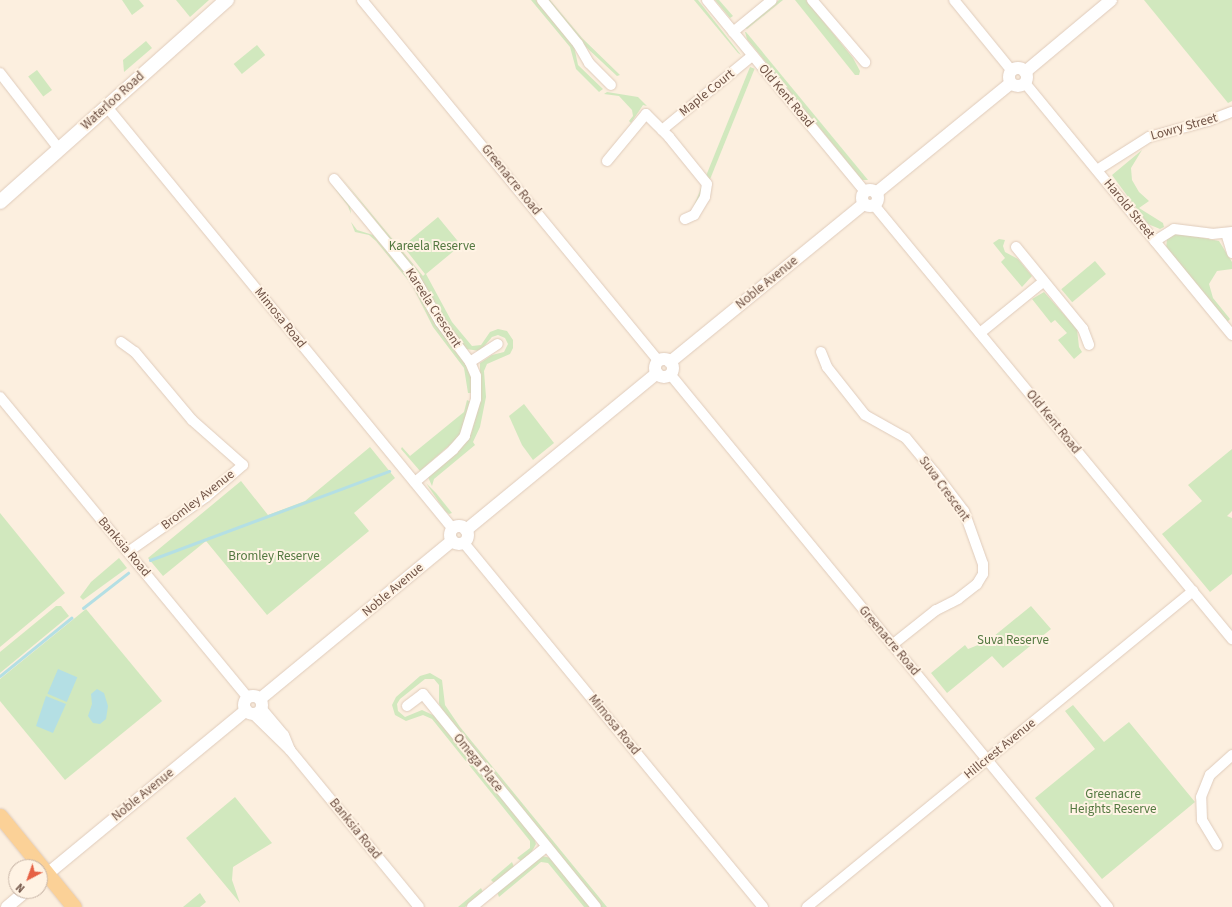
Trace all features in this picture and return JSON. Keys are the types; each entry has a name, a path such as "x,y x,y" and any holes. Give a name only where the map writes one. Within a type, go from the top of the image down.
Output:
{"main road":[{"name":"Waterloo Road","path":"0,202 227,0"},
{"path":"0,816 31,859"},
{"path":"48,881 74,907"}],"street":[{"name":"Greenacre Road","path":"362,0 662,365"},
{"path":"542,0 578,44 589,63 612,84"},
{"name":"Old Kent Road","path":"707,0 1232,639"},
{"path":"733,32 772,0"},
{"path":"812,0 865,62"},
{"path":"954,0 1012,70"},
{"path":"1012,70 1009,78 1011,83 1018,86 1025,77 1111,0"},
{"name":"Maple Court","path":"662,130 752,56"},
{"path":"1012,70 1020,68 1025,77"},
{"path":"0,73 59,149"},
{"name":"Harold Street","path":"1025,77 1097,170 1232,335"},
{"name":"Noble Avenue","path":"466,530 662,365 1011,83"},
{"name":"Mimosa Road","path":"107,107 453,529"},
{"name":"Lowry Street","path":"1097,170 1149,136 1208,121 1232,112"},
{"path":"607,161 646,114 703,177 708,186 707,194 696,211 685,219"},
{"name":"Kareela Crescent","path":"334,179 414,275 444,329 470,362 476,376 477,394 468,430 453,450 415,482"},
{"path":"1155,241 1174,229 1206,234 1229,232 1232,253"},
{"path":"1016,247 1083,329 1089,345"},
{"path":"980,333 1044,281"},
{"name":"Bromley Avenue","path":"121,342 135,352 192,420 243,465 206,497 128,552"},
{"path":"470,362 498,344"},
{"name":"Suva Crescent","path":"821,352 827,367 865,415 906,438 940,479 966,516 983,564 983,574 977,584 958,599 936,610 892,645"},
{"path":"662,365 673,369 670,374"},
{"name":"Greenacre Road","path":"670,374 1108,907"},
{"name":"Banksia Road","path":"0,397 253,706 284,735 290,750 419,907"},
{"path":"461,526 466,530 468,538 464,543 456,544 452,541 450,536 453,529 461,526"},
{"name":"Noble Avenue","path":"48,874 452,541"},
{"name":"Mimosa Road","path":"464,543 763,907"},
{"name":"Hillcrest Avenue","path":"807,907 1193,591"},
{"name":"Omega Place","path":"407,706 423,694 596,907"},
{"path":"1217,845 1202,820 1201,797 1210,775 1232,755"},
{"path":"472,907 546,847"},
{"path":"7,907 16,899"}],"green space":[{"path":"122,0 139,0 144,6 132,15"},
{"path":"176,0 209,0 190,17"},
{"path":"531,0 536,0 574,46 578,65 603,89 599,92 576,69 570,47"},
{"path":"547,0 550,0 582,38 620,75 617,76 586,47"},
{"path":"694,0 698,0 741,55 738,53"},
{"path":"715,0 719,0 733,16 730,18"},
{"path":"779,0 783,0 747,29 745,28"},
{"path":"795,0 806,0 853,58 860,71 859,75 855,75"},
{"path":"1144,0 1232,0 1232,101 1228,103"},
{"path":"745,32 868,180 862,180 747,39"},
{"path":"146,41 152,48 124,72 123,60"},
{"path":"257,45 265,55 242,74 234,64"},
{"path":"750,67 755,69 694,218 690,216"},
{"path":"37,70 52,90 43,97 28,77"},
{"path":"607,92 638,97 647,106 643,105 631,123 629,121 633,116 632,110 619,96 604,94"},
{"path":"1142,150 1131,168 1132,180 1139,192 1149,201 1139,208 1163,223 1164,227 1160,229 1148,224 1112,175"},
{"name":"Kareela Reserve","path":"341,177 423,276 425,274 403,246 438,217 461,245 426,274 452,322 472,346 481,345 490,332 498,329 507,331 513,340 513,348 510,354 487,364 484,371 486,397 480,427 473,442 475,445 434,479 432,486 428,477 459,451 471,434 480,401 480,363 492,355 504,352 508,344 505,338 498,335 492,337 480,351 466,349 447,326 420,277"},
{"path":"332,185 350,206 351,214 348,206"},
{"path":"351,222 357,230 373,235 411,279 437,326 465,362 472,379 472,393 468,393 464,368 433,327 412,285 376,241 369,235 355,232"},
{"path":"1178,233 1219,241 1232,262 1232,269 1217,271 1209,284 1213,298 1230,319 1227,322 1166,249 1167,239"},
{"path":"999,239 1005,240 1003,246 1005,252 1018,259 1032,276 1022,287 1001,262 1005,258 993,243"},
{"path":"1095,261 1106,274 1072,302 1061,289"},
{"path":"1044,292 1077,329 1079,347 1082,352 1074,359 1058,340 1067,333 1055,320 1051,323 1032,299"},
{"path":"467,400 471,402 459,437 420,471 401,449 402,447 410,456 464,412"},
{"path":"524,404 554,443 533,460 522,445 509,416"},
{"name":"Bromley Reserve","path":"370,447 395,478 354,513 369,531 267,615 206,541 163,576 148,558 241,481 268,515 305,501"},
{"path":"1232,449 1232,511 1227,516 1232,518 1232,574 1210,592 1162,534 1202,501 1188,485"},
{"path":"426,483 452,513 449,514 445,511"},
{"path":"0,513 65,593 0,647"},
{"path":"119,558 127,568 83,600 80,597 91,582"},
{"path":"56,606 61,606 69,616 0,673 0,652"},
{"name":"Suva Reserve","path":"1031,606 1051,629 1003,668 992,656 947,693 931,673 965,645 968,649 988,641"},
{"path":"86,609 162,701 65,780 0,701 0,679"},
{"path":"430,673 442,680 445,705 460,727 607,907 601,907 446,716 439,704 439,685 434,679 425,679 400,699 397,704 398,711 405,717 422,710 435,716 534,838 536,844 531,853 521,861 517,858 530,848 530,841 432,719 423,715 406,721 395,715 392,705 396,697 420,676"},
{"name":"Greenacre Heights Reserve","path":"1073,705 1104,742 1129,722 1195,802 1102,879 1035,798 1095,749 1065,711"},
{"path":"235,797 272,843 233,867 232,880 240,903 186,838"},
{"path":"542,856 551,858 590,907 584,907 548,863 541,862 499,897 497,892"},
{"path":"512,862 514,867 495,883 491,880"},
{"path":"481,888 483,892 465,907 458,907"},
{"path":"200,893 206,902 200,907 183,907"}],"water":[{"path":"58,669 77,677 67,702 47,694"},
{"path":"97,689 104,693 108,706 106,719 100,724 93,723 88,716 92,704 91,694"},
{"path":"46,696 66,704 53,733 36,726"}],"waterway":[{"path":"150,560 389,471"},
{"path":"83,608 128,573"},
{"path":"0,676 71,618"}]}
